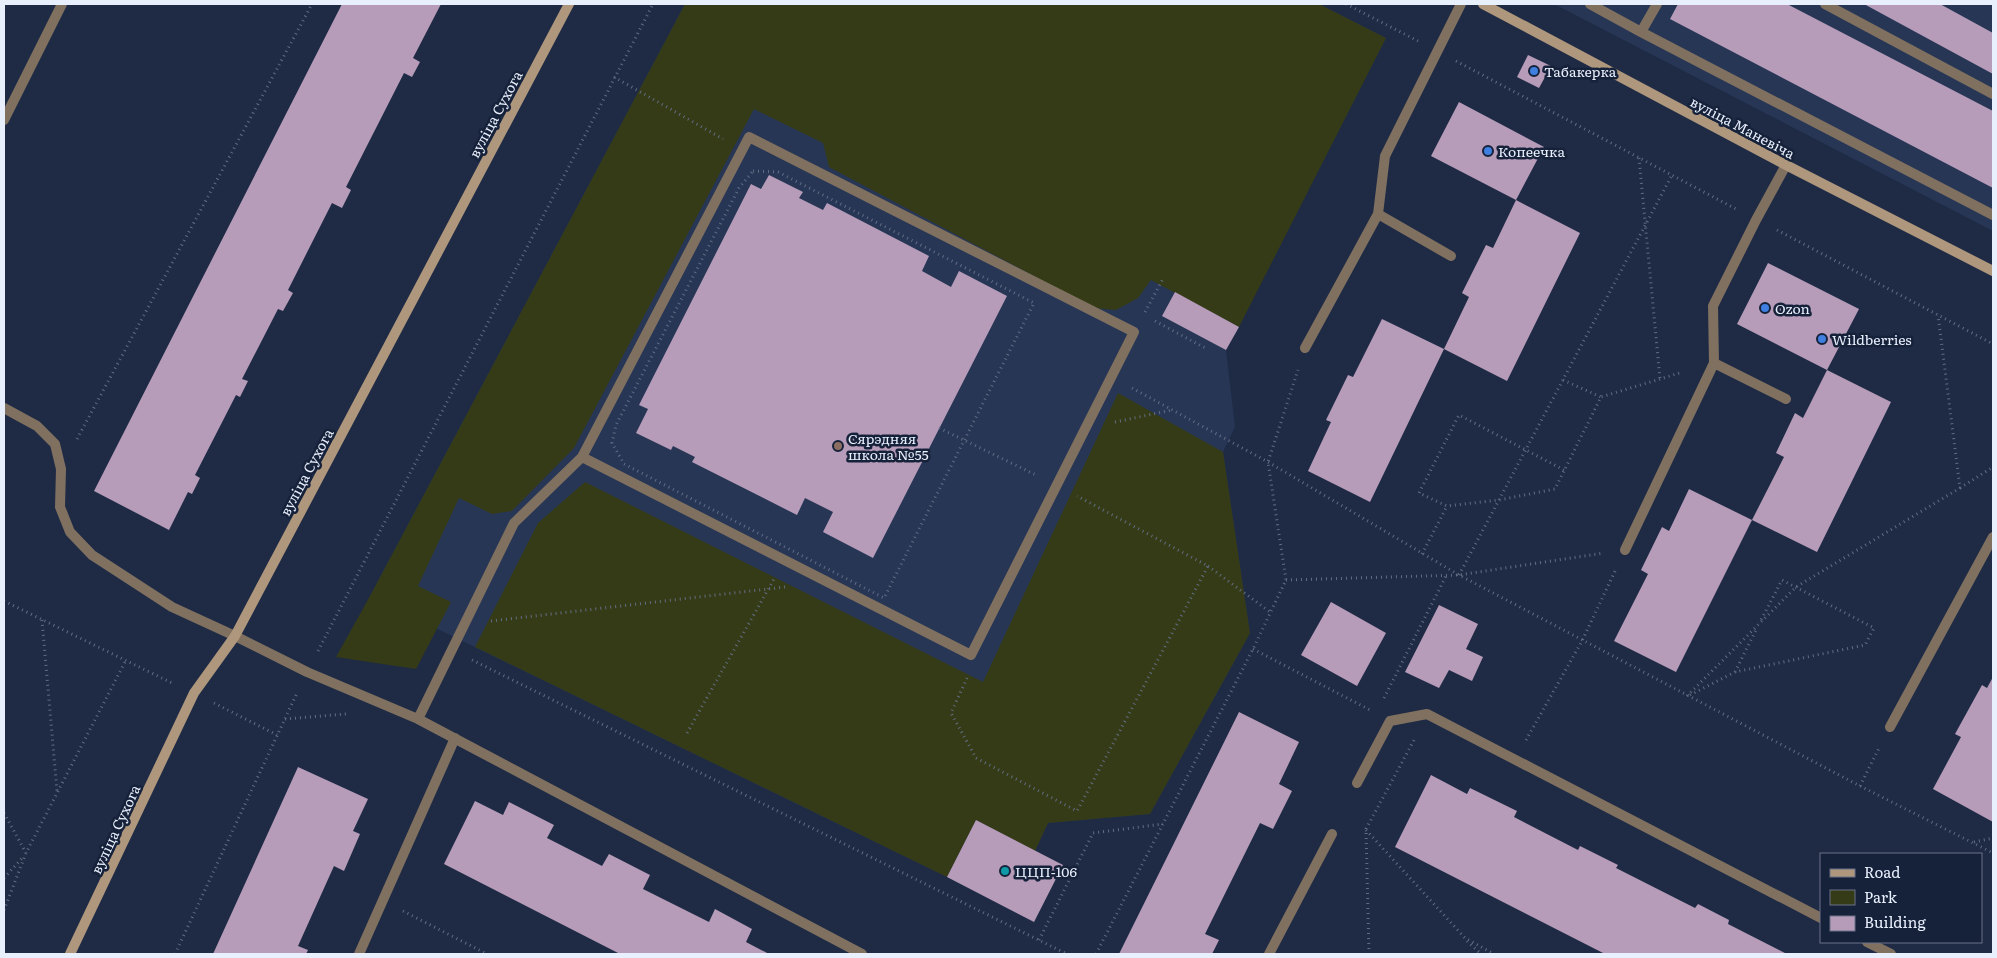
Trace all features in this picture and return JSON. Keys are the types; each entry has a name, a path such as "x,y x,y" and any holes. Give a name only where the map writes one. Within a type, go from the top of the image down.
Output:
{"street":[{"name":"вуліца Сухога","path":"70,954 194,693 235,636 569,4"},
{"name":"вуліца Маневіча","path":"1489,5 1786,165 1993,271"}],"lane":[{"path":"4,120 62,4"},
{"path":"1305,348 1378,214 1385,156 1460,4"},
{"path":"1590,4 1993,215"},
{"path":"1641,32 1657,4"},
{"path":"1825,4 1993,94"},
{"path":"418,719 514,523 582,458 749,137 1134,332 971,655 582,458"},
{"path":"1625,550 1714,363 1713,306 1786,165"},
{"path":"1378,214 1451,256"},
{"path":"1714,363 1786,399"},
{"path":"4,408 37,426 55,444 61,468 60,507 70,532 92,555 172,607 308,672 418,719 862,954"},
{"path":"1890,727 1993,537"},
{"path":"1357,783 1390,721 1427,714 1820,917"},
{"path":"359,954 455,738"},
{"path":"1270,954 1332,834"},
{"path":"1869,943 1892,954"}],"path":[{"path":"61,468 312,4"},
{"path":"175,954 284,719 653,4"},
{"path":"1346,4 1993,344"},
{"path":"614,77 742,149"},
{"path":"1639,158 1660,379"},
{"path":"753,171 778,172 1034,303 965,440 884,598 624,464 612,443 616,425 738,188 753,171"},
{"path":"1459,575 1672,176"},
{"path":"1134,332 1164,277"},
{"path":"1143,315 1208,349"},
{"path":"1938,315 1960,488"},
{"path":"1096,954 1253,649 1286,580 1268,462 1305,348"},
{"path":"1563,380 1600,397 1714,363"},
{"path":"1111,377 1268,462 1459,575 1687,696 1993,853"},
{"path":"1564,470 1459,415 1419,493 1447,506 1499,500 1555,489 1600,397"},
{"path":"1085,429 1173,410"},
{"path":"939,428 1057,485 1208,566 1270,612"},
{"path":"1687,696 1796,587 1993,467"},
{"path":"1422,554 1447,506"},
{"path":"1286,580 1459,575 1625,550"},
{"path":"1515,760 1582,641 1625,550"},
{"path":"687,733 784,560"},
{"path":"971,655 971,669 951,714 976,758 1077,811 1208,566"},
{"path":"1376,714 1446,576"},
{"path":"1687,696 1735,672 1865,645 1874,628 1782,580 1735,672"},
{"path":"463,625 828,582"},
{"path":"4,602 277,735"},
{"path":"42,620 57,793"},
{"path":"451,649 1067,954"},
{"path":"1253,649 1390,721"},
{"path":"4,910 26,853 126,660"},
{"path":"284,719 350,714"},
{"path":"1860,786 1890,727"},
{"path":"1369,954 1366,829 1416,735"},
{"path":"4,813 26,853"},
{"path":"1039,940 1093,833 1164,824"},
{"path":"1366,829 1481,954"},
{"path":"1973,842 1993,838"},
{"path":"4,878 26,853"},
{"path":"383,900 486,954"},
{"path":"1465,938 1494,954"}],"shaded area":[{"name":"Сярэдняя школа №55","path":"685,4 1319,4 1386,38 1226,350 1235,427 1223,452 1250,633 1150,814 1048,823 1035,851 976,820 947,877 370,596"},
{"path":"1554,4 1993,4 1993,231"}],"green space":[{"path":"685,4 1319,4 1386,38 1239,327 1151,280 1138,298 1116,310 1094,308 829,167 823,143 754,109 574,448 512,511 492,514 459,498 418,586 451,602 416,669 336,657 370,596"},
{"path":"1118,393 1223,452 1250,633 1150,814 1048,823 1035,851 976,820 947,877 475,647 538,523 585,482 983,682"}],"building":[{"path":"342,4 441,4 413,58 420,62 412,77 404,73 346,187 351,190 342,208 332,203 288,290 293,293 283,311 278,309 242,379 248,381 240,397 236,395 195,475 200,478 192,494 188,492 169,530 94,491"},
{"path":"1678,4 1787,4 1993,111 1993,188 1670,19"},
{"path":"1864,4 1940,4 1993,33 1993,74"},
{"name":"Табакерка","path":"1528,55 1551,66 1539,88 1517,77"},
{"name":"Копеечка","path":"1459,102 1544,147 1516,200 1431,156"},
{"path":"769,175 803,192 799,198 823,210 827,203 929,256 922,271 951,287 959,271 1007,296 873,558 823,532 833,512 805,498 797,515 692,462 695,457 673,446 671,450 636,433 648,409 639,405 751,184 761,189"},
{"path":"1516,200 1580,233 1507,381 1444,349 1469,297 1462,293 1486,245 1493,248"},
{"path":"1768,263 1859,309 1827,370 1737,324"},
{"path":"1175,292 1239,327 1226,350 1162,316"},
{"path":"1382,319 1444,349 1370,502 1308,471 1331,422 1326,420 1348,375 1353,377"},
{"path":"1827,370 1891,402 1817,552 1752,520 1784,457 1776,453 1795,413 1803,418"},
{"path":"1689,489 1752,520 1676,672 1614,641 1648,574 1641,570 1662,527 1669,531"},
{"path":"1331,602 1386,633 1357,686 1301,655"},
{"path":"1439,605 1478,624 1466,649 1483,657 1472,681 1449,670 1439,688 1405,672"},
{"path":"1993,677 1993,822 1933,789 1961,737 1955,734 1982,685 1987,688"},
{"path":"1239,712 1299,742 1279,784 1292,791 1273,829 1260,823 1205,934 1219,940 1212,954 1119,954"},
{"path":"298,767 368,799 353,831 360,834 344,871 334,866 298,946 308,950 306,954 213,954"},
{"path":"1431,775 1467,794 1470,788 1517,811 1514,817 1578,850 1580,846 1618,865 1616,868 1695,908 1698,904 1729,920 1728,924 1787,954 1605,954 1395,847"},
{"path":"475,801 503,815 509,802 554,825 547,838 602,866 609,854 650,875 643,889 709,922 715,909 752,929 746,942 769,954 620,954 444,864"},
{"name":"ЦЦП-106","path":"976,820 1063,865 1034,922 947,877"}],"place":[{"name":"Табакерка","path":"1534,71"},
{"name":"Копеечка","path":"1488,151"},
{"name":"Ozon","path":"1765,308"},
{"name":"Wildberries","path":"1822,339"},
{"name":"Сярэдняя школа №55","path":"838,446"},
{"name":"ЦЦП-106","path":"1005,871"}]}
